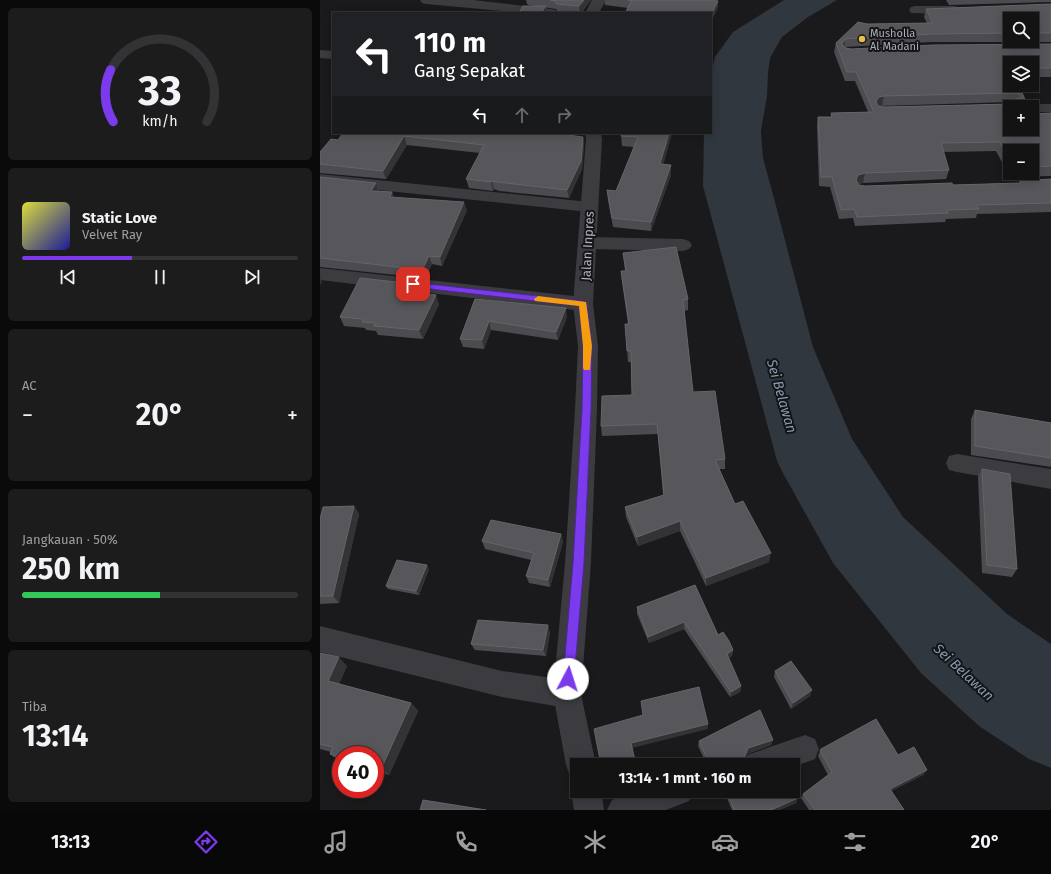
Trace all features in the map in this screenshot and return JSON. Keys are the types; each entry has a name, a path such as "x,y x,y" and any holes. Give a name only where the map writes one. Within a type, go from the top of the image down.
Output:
{"street":[{"path":"426,0 501,6 544,12"},
{"path":"593,12 599,0"},
{"path":"915,10 965,10"},
{"path":"320,54 332,55"},
{"path":"1039,108 1051,108"},
{"name":"Jalan Inpres","path":"580,758 567,694 578,563 586,409 588,346 583,304 588,243 589,137"},
{"path":"320,180 589,206"},
{"path":"588,243 683,245"},
{"path":"320,274 583,304"},
{"path":"957,463 1051,479"},
{"path":"320,639 502,684 567,694"},
{"path":"778,758 805,749"},
{"path":"587,798 589,810"},
{"path":"622,810 658,798"}],"water":[{"name":"Sei Belawan","path":"784,0 837,0 808,17 782,37 770,58 767,96 761,131 763,158 813,347 852,439 903,517 1007,614 1051,644 1051,737 926,631 866,565 778,405 757,343 743,257 735,226 720,181 712,126 712,70 715,57 733,32"}],"building":[{"path":"550,0 584,0 579,6 557,4 555,1"},
{"path":"632,0 718,1 712,13 626,12"},
{"path":"1051,4 1051,33 1039,33 1039,12 1003,12 1003,33 933,34 845,39 842,44 845,48 851,49 933,45 1003,44 1003,48 1039,48 1039,44 1051,44 1051,68 1039,68 1039,56 1003,56 1003,92 1022,92 1025,100 1015,100 1022,98 1019,94 1013,93 884,96 879,97 876,101 878,106 884,107 1003,104 1003,136 1039,136 1039,114 1051,113 1051,166 1039,167 1039,144 1003,144 1003,148 1000,142 941,143 949,170 865,173 858,175 856,180 859,185 1021,183 1020,181 1051,179 1051,203 977,205 979,209 947,210 948,213 857,217 854,209 841,210 832,177 821,177 818,117 832,117 831,113 874,112 856,72 847,72 836,43 858,22 867,24 933,23 926,9"},
{"path":"523,6 546,6 542,12 520,12"},
{"path":"342,134 560,134 583,137 581,161 567,190 466,179 484,145 404,136 383,171 320,164 320,152 331,139 338,140"},
{"path":"622,134 669,134 660,164 671,165 651,222 612,218 607,190 616,191 638,137 621,136"},
{"path":"320,177 376,183 371,191 392,192 390,197 464,202 440,257 429,256 422,270 320,258"},
{"path":"676,247 688,299 683,300 693,392 715,391 725,459 715,460 735,504 743,501 771,553 706,578 680,521 637,537 625,507 664,495 657,424 601,426 602,396 632,395 631,351 627,351 625,324 629,324 621,271 626,271 623,253"},
{"path":"360,278 415,284 411,292 436,295 419,330 374,326 375,323 362,322 364,319 340,317"},
{"path":"475,299 566,308 556,332 489,321 482,340 460,339"},
{"path":"975,410 1051,423 1051,458 975,446"},
{"path":"982,469 1010,474 1017,569 987,565"},
{"path":"354,506 333,596 320,596 320,519 323,507"},
{"path":"491,520 561,534 548,580 526,576 534,553 482,541"},
{"path":"397,560 427,565 416,591 386,586"},
{"path":"695,585 718,635 723,632 733,650 727,654 741,686 731,692 684,622 648,637 637,607"},
{"path":"478,620 548,625 543,650 471,644"},
{"path":"320,653 339,657 328,681 411,703 384,762 384,746 332,747 320,744"},
{"path":"791,661 812,690 793,703 775,671"},
{"path":"699,687 708,724 631,743 634,758 600,758 594,729 643,715 641,701"},
{"path":"760,710 773,740 748,748 744,758 707,758 699,741"},
{"path":"876,719 898,755 914,747 927,770 890,789 904,810 815,810 803,794 832,772 820,751 821,749"},
{"path":"730,798 798,798 771,810 734,810"},
{"path":"423,800 486,810 420,810"}],"waterway":[{"name":"Sei Belawan","path":"722,121 721,186 801,461 852,546 941,653 1000,705 1051,737"}],"slow traffic":[{"path":"538,299 583,304 588,346 587,368"}],"place":[{"name":"Musholla Al Madani","path":"862,39"}],"route":[{"path":"413,284 583,304 588,346 586,409 578,563 568,679"}]}
